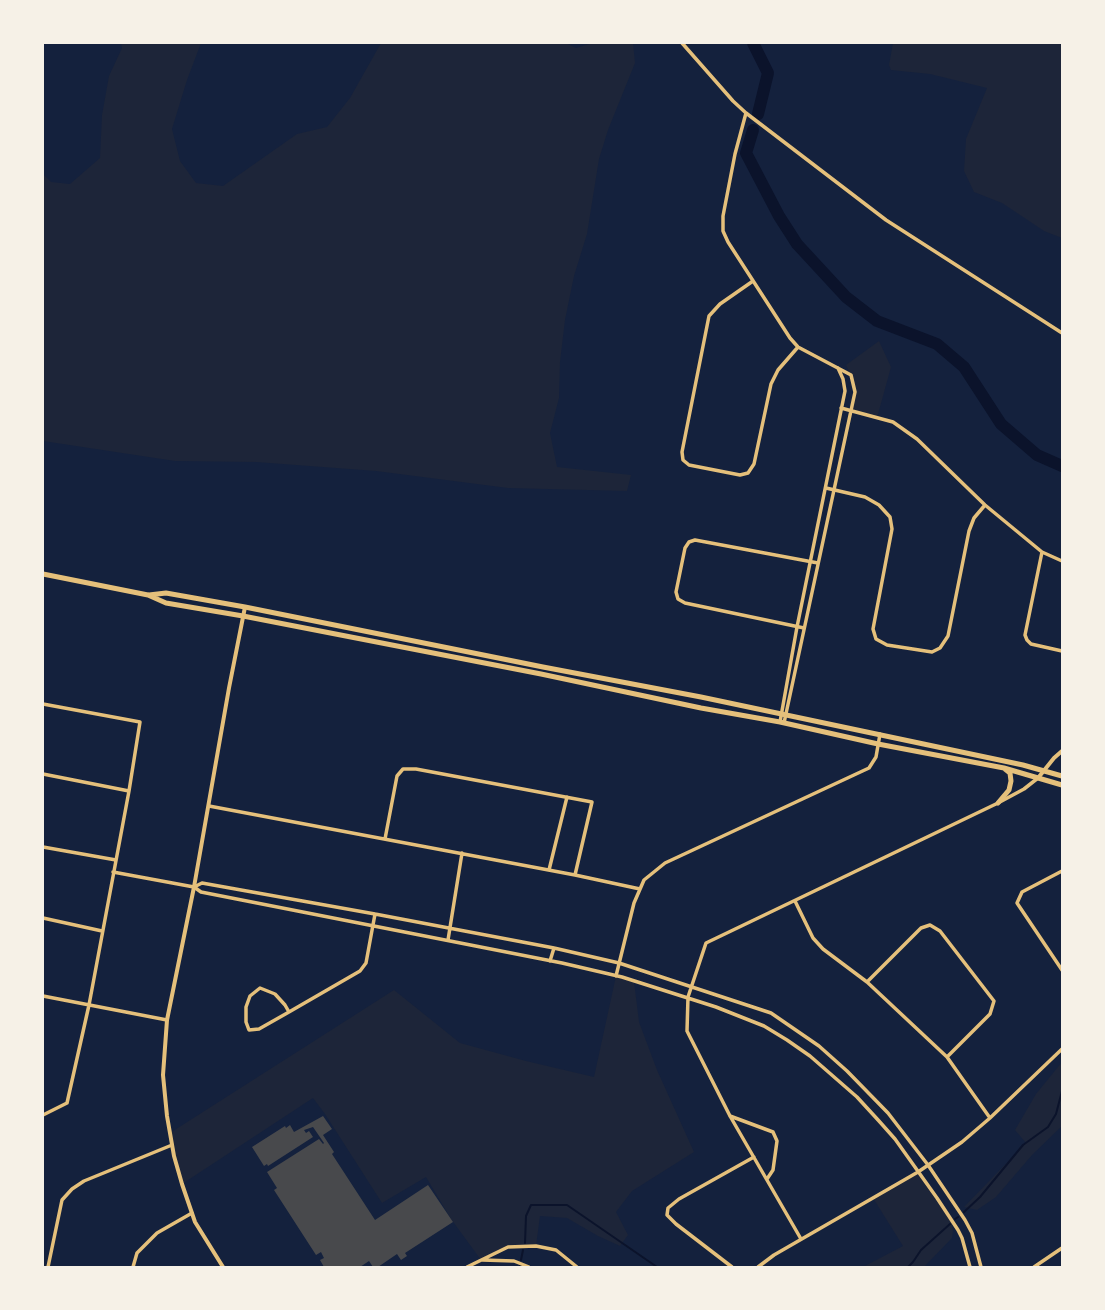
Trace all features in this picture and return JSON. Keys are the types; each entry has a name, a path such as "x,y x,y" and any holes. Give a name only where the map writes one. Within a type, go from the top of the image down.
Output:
{"main road":[{"path":"43,574 148,595 166,602 533,673 701,708 782,722 878,744 1004,768 1062,785"},
{"path":"148,595 166,593 245,607 880,734 1023,764 1062,776"},
{"path":"998,803 1009,790 1011,781 1010,774 1004,768"}],"street":[{"path":"682,43 733,101 746,113 886,220 1062,333"},
{"path":"746,113 734,154 723,216 723,231 728,242 790,338 798,347 850,375 855,392 804,628 783,715"},
{"path":"753,281 720,304 709,316 682,452 683,460 689,465 740,475 748,473 754,464 771,384 778,370 798,347"},
{"path":"782,722 797,627 845,391 843,379 837,367"},
{"path":"841,408 894,422 917,439 985,505 1042,552 1062,561"},
{"path":"826,488 865,497 879,505 890,517 892,529 873,630 876,639 887,645 932,652 940,648 948,636 969,531 974,518 985,505"},
{"path":"804,628 685,603 678,599 676,592 685,548 689,542 695,540 818,563"},
{"path":"1042,552 1025,635 1031,644 1062,651"},
{"path":"223,1267 195,1222 178,1170 172,1145 163,1075 167,1020 194,887 229,688 245,607"},
{"path":"43,704 140,722 89,1005 66,1103 43,1115"},
{"path":"616,976 634,902 644,880 665,863 869,768 876,757 880,734"},
{"path":"801,1239 730,1116 687,1031 688,998 706,943 998,803 1024,789 1038,778 1054,758 1062,751"},
{"path":"384,839 397,776 403,769 416,769 567,797 592,802 575,875"},
{"path":"43,774 128,791"},
{"path":"549,870 567,797"},
{"path":"209,806 462,853 640,889"},
{"path":"43,847 116,860"},
{"path":"448,940 462,853"},
{"path":"1062,871 1022,892 1017,903 1062,970"},
{"path":"113,872 194,887 201,892 448,940 616,976 688,998 764,1026 810,1056 857,1097 894,1139 958,1230 962,1238 970,1267"},
{"path":"194,887 202,883 554,948 619,963 771,1013 819,1046 852,1076 888,1113 928,1166 965,1220 972,1234 981,1267"},
{"path":"795,901 813,938 823,949 867,982 946,1057 990,1118"},
{"path":"289,1012 275,994 260,988 250,996 246,1007 246,1022 249,1030 259,1029 289,1012 360,971 366,963 375,914"},
{"path":"43,918 102,930"},
{"path":"867,982 921,928 930,925 940,931 994,1002 990,1014 946,1057"},
{"path":"550,961 554,948"},
{"path":"43,996 167,1020"},
{"path":"758,1267 774,1255 928,1166 962,1142 990,1118 1062,1049"},
{"path":"730,1116 773,1132 777,1141 773,1170 767,1179"},
{"path":"48,1267 62,1200 72,1189 84,1181 172,1145"},
{"path":"732,1267 676,1224 667,1215 668,1208 679,1199 754,1157"},
{"path":"133,1267 137,1253 157,1234 192,1213"},
{"path":"467,1267 508,1247 536,1246 556,1250 577,1267"},
{"path":"1034,1267 1062,1248"},
{"path":"481,1260 514,1261 529,1267"}],"shaded area":[{"path":"121,43 201,43 187,80 172,129 180,161 196,183 223,186 297,134 327,127 350,98 381,43 566,43 576,48 593,43 633,43 635,63 608,130 599,159 587,234 574,276 565,320 560,362 559,398 550,433 557,467 631,475 627,491 508,488 376,471 256,462 175,461 43,441 43,174 51,182 70,184 100,158 102,115 109,76 122,48"},
{"path":"893,43 1062,43 1062,238 1044,231 1002,203 974,192 964,171 966,139 987,88 930,74 891,70 889,65"},
{"path":"879,341 891,367 877,418 850,411 855,392 851,375 846,365"},
{"path":"616,976 634,981 639,1022 657,1070 694,1152 632,1191 616,1212 628,1235 620,1246 598,1236 567,1218 540,1216 536,1246 508,1247 481,1260 451,1219 426,1177 382,1203 325,1114 313,1098 182,1184 170,1133 394,990 460,1043 526,1061 594,1077"},
{"path":"1062,1062 1062,1126 1032,1155 996,1197 977,1210 964,1207 1026,1143 1015,1130 1036,1094"},
{"path":"919,1172 951,1220 953,1231 952,1238 924,1267 863,1267 903,1246 873,1198"}],"building":[{"path":"323,1116 332,1129 323,1135 334,1152 332,1154 375,1220 428,1185 453,1222 405,1253 407,1256 401,1260 397,1254 378,1267 373,1267 369,1261 360,1267 324,1267 320,1260 324,1258 321,1252 316,1255 274,1190 277,1188 267,1172 319,1139 323,1144 324,1143 313,1127 304,1130 306,1133 309,1131 313,1137 268,1166 267,1164 264,1166 252,1147 285,1126 286,1128 290,1125 294,1132"}],"waterway":[{"path":"753,43 768,73 758,114"},
{"path":"753,130 746,153 779,216 797,244 846,297 877,321 937,344 964,367 1001,424 1037,455 1062,466"},
{"path":"964,1212 980,1197 1023,1145 1048,1127 1056,1114 1062,1091"},
{"path":"525,1243 526,1216 531,1205 567,1205 657,1267"},
{"path":"908,1267 921,1250 950,1224"},
{"path":"521,1260 523,1250"}]}
